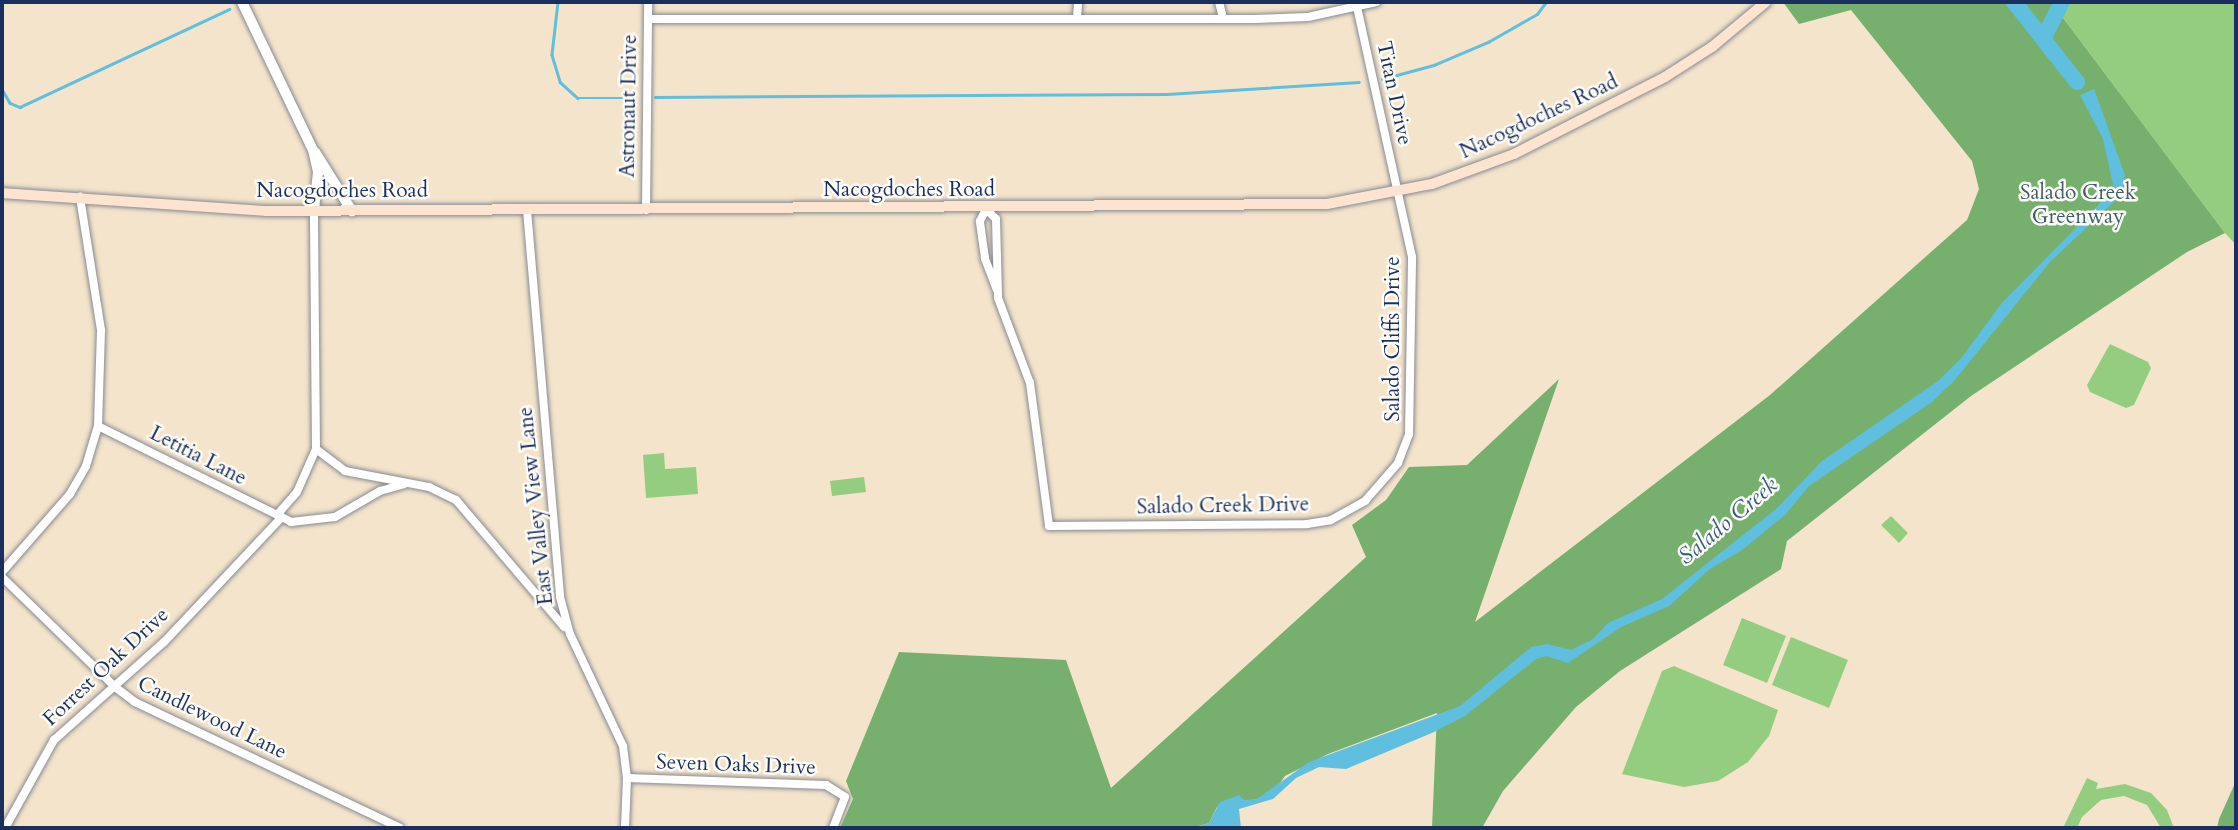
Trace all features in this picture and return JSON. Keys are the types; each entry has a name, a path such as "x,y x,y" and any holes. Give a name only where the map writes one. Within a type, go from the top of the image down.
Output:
{"main road":[{"name":"Nacogdoches Road","path":"2,193 314,211 1275,208 1400,192 1484,167 1588,119 1712,47 1766,2"}],"street":[{"path":"242,2 313,150 352,211"},
{"name":"Astronaut Drive","path":"646,210 648,2"},
{"path":"1077,19 1078,2"},
{"path":"1219,2 1223,18"},
{"path":"648,19 1223,18 1308,16 1356,4 1377,2"},
{"name":"Titan Drive","path":"1356,4 1400,192"},
{"path":"313,150 318,172 314,211 316,449 345,471 429,487 464,506 570,634"},
{"name":"Salado Cliffs Drive","path":"1385,481 1405,448 1411,420 1411,242 1400,192"},
{"path":"2,574 70,494 86,466 98,426 101,330 80,197"},
{"path":"986,209 996,219 997,290 985,258 980,221 986,209"},
{"name":"East Valley View Lane","path":"527,210 558,581 570,634 618,730 627,779 625,828"},
{"name":"Salado Creek Drive","path":"997,290 1006,325 1030,383 1049,526 1319,522 1365,501 1385,481"},
{"name":"Letitia Lane","path":"98,426 291,522 335,517 380,491 404,484"},
{"name":"Forrest Oak Drive","path":"5,828 44,752 115,687 279,516 297,492 316,449"},
{"name":"Candlewood Lane","path":"2,574 115,687 135,702 400,828"},
{"name":"Seven Oaks Drive","path":"627,779 816,785 842,792 845,804 833,828"}],"green space":[{"name":"Salado Creek Greenway","path":"1783,2 2051,2 2225,233 2187,252 1971,396 1787,541 1781,569 1620,671 1576,707 1503,791 1482,828 1432,828 1437,713 1328,754 1285,776 1275,790 1257,799 1217,807 1209,823 1192,828 840,828 853,799 846,781 899,652 1066,660 1111,788 1366,557 1352,525 1386,500 1409,467 1467,465 1559,379 1475,622 1770,395 1967,220 1979,189 1972,161 1851,10 1799,24"},
{"path":"2051,2 2236,2 2236,245 2225,233"},
{"path":"2110,344 2148,362 2151,368 2134,405 2126,408 2090,392 2087,385"},
{"path":"664,453 665,469 696,467 698,494 646,498 643,455"},
{"path":"864,477 866,492 832,496 830,481"},
{"path":"1891,516 1908,533 1899,543 1881,525"},
{"path":"1742,618 1786,636 1767,683 1723,665"},
{"path":"1791,637 1848,660 1829,708 1772,685"},
{"path":"1674,666 1778,710 1769,736 1748,762 1718,781 1684,787 1622,774 1662,671"},
{"path":"2087,778 2098,783 2096,789 2125,784 2151,793 2167,810 2174,828 2161,828 2147,805 2124,796 2101,800 2082,817 2077,828 2063,828"},
{"path":"2236,781 2236,828 2217,828 2219,819"}],"water":[{"path":"2094,89 2125,175 2121,195 2050,262 1955,380 1932,402 1809,486 1785,515 1742,550 1710,569 1669,606 1621,627 1568,663 1546,656 1536,659 1465,716 1434,732 1346,769 1319,767 1296,778 1273,799 1239,809 1241,828 1192,828 1209,823 1220,802 1239,795 1244,800 1257,799 1309,762 1460,706 1531,647 1547,644 1571,650 1593,639 1608,623 1662,599 1776,509 1822,461 1938,381 1962,357 2001,304 2114,189 2103,139 2080,95"}],"waterway":[{"path":"558,2 552,55 560,82 578,98 634,98"},
{"path":"1382,79 1434,65 1488,42 1537,14 1546,2"},
{"name":"Salado Creek","path":"2014,2 2077,82"},
{"path":"2044,37 2062,2"},
{"path":"2,89 10,103 20,107 229,9"},
{"path":"655,97 1167,94 1359,82"}]}
